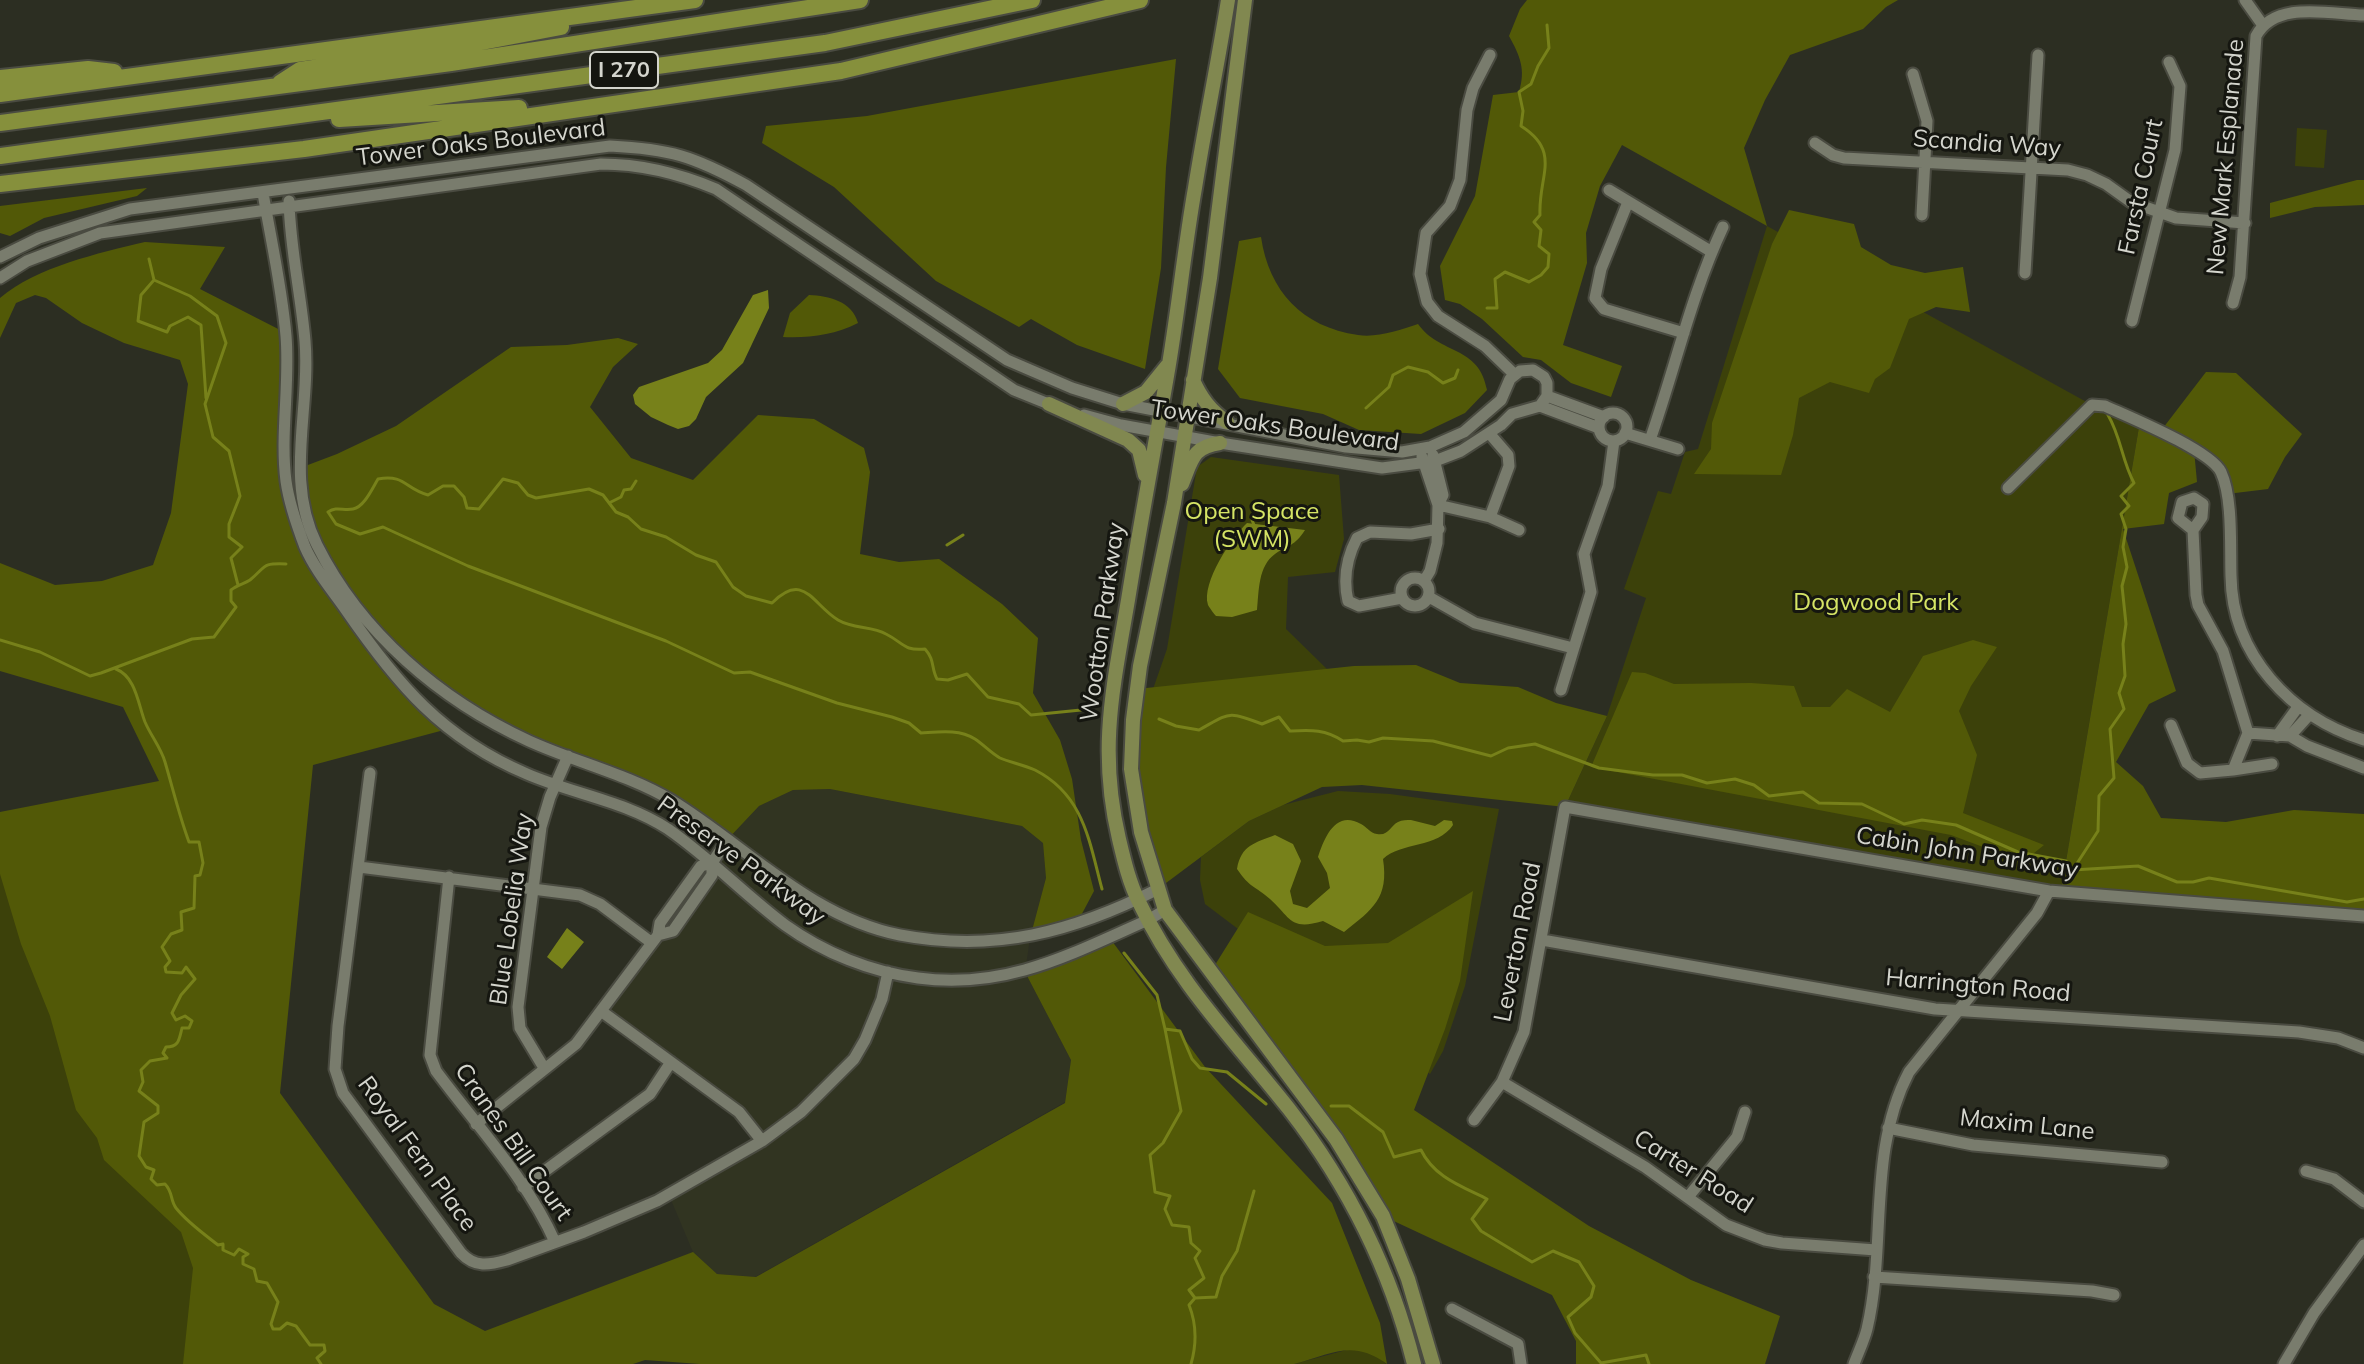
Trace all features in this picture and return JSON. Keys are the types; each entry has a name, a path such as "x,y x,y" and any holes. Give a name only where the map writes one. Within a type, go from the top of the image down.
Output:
{"highway":[{"path":"0,94 695,0"},
{"name":"I 270","path":"0,123 451,63 860,0"},
{"name":"I 270","path":"0,156 825,43 1032,0"},
{"name":"I 270","path":"0,186 304,149 841,71 1140,0"},
{"path":"274,87 300,70 490,41 636,7"},
{"path":"0,78 88,69 131,75"},
{"path":"213,126 629,102"}],"main road":[{"name":"Wootton Parkway","path":"1228,0 1194,188 1161,412 1109,704 1107,765 1111,806 1137,900 1164,949 1197,997 1320,1151 1354,1207 1381,1263 1404,1325 1414,1364"},
{"name":"Wootton Parkway","path":"1245,0 1215,239 1174,503 1140,666 1131,769 1141,832 1165,910 1336,1139 1383,1216 1408,1279 1433,1364"},
{"path":"1123,404 1148,390 1169,362"},
{"path":"1193,380 1201,397 1214,413 1227,422"},
{"path":"1049,404 1128,440 1139,450 1146,484"},
{"path":"1174,503 1196,452 1204,445 1220,443"}],"street":[{"path":"2245,0 2262,24"},
{"name":"New Mark Esplanade","path":"2233,303 2240,277 2245,223 2256,36 2262,24 2281,13 2364,15"},
{"path":"1490,55 1473,88 1467,110 1460,180 1450,206 1426,233 1420,274 1427,302 1438,316 1485,346 1514,374 1526,369 1539,373 1547,383 1543,401 1602,422"},
{"path":"2025,273 2038,55"},
{"name":"Farsta Court","path":"2132,321 2175,150 2180,86 2169,62"},
{"path":"1913,74 1927,121 1922,215"},
{"name":"Scandia Way","path":"1815,143 1844,158 2068,170 2087,175 2131,202 2160,213 2193,221 2245,223"},
{"name":"Tower Oaks Boulevard","path":"0,257 39,238 130,209 610,146 653,148 705,163 746,185 1007,360 1072,388 1123,404 1346,447 1402,452 1426,448 1464,432 1501,400 1514,374"},
{"name":"Tower Oaks Boulevard","path":"0,278 27,261 100,233 601,164 644,167 686,176 726,196 1014,390 1049,404 1121,425 1382,468 1429,462 1461,451 1512,414 1543,401"},
{"name":"Preserve Parkway","path":"288,190 305,342 301,502 317,545 339,582 391,645 438,688 528,740 668,799 782,880 826,907 904,936 962,941 1030,938 1076,925 1158,889"},
{"path":"1609,190 1712,252"},
{"name":"Preserve Parkway","path":"263,193 286,333 288,379 284,454 291,505 306,548 315,566 403,688 460,738 552,792 632,810 664,827 787,926 845,959 888,972 946,981 996,978 1025,972 1165,910"},
{"path":"1628,202 1608,250 1595,298 1604,309 1684,333"},
{"path":"1650,440 1684,333 1723,227"},
{"path":"2008,488 2092,405 2105,406 2194,449 2220,470 2227,494 2230,580 2239,625 2265,673 2309,715 2341,733 2364,740"},
{"path":"1602,422 1613,413 1622,417 1625,433"},
{"path":"1602,422 1603,437 1614,441"},
{"path":"1489,433 1508,455 1509,466 1490,517"},
{"path":"1625,433 1678,449"},
{"path":"1561,690 1591,592 1584,554 1608,486 1614,441 1625,433"},
{"path":"1424,581 1434,557 1439,529 1438,505 1443,495 1426,448"},
{"path":"1438,505 1490,517 1519,530"},
{"path":"1402,598 1359,606 1348,601 1344,584 1350,552 1357,538 1370,532 1411,534 1439,529"},
{"path":"2193,530 2198,605 2223,651 2248,733 2233,770"},
{"path":"1413,578 1424,581 1430,591 1429,597 1417,607 1408,605 1402,598 1402,587 1413,578"},
{"path":"1429,597 1475,623 1573,648"},
{"path":"378,655 391,645"},
{"path":"2277,736 2298,707"},
{"path":"2290,736 2309,715"},
{"path":"2171,725 2187,763 2200,773 2272,764"},
{"path":"2248,733 2290,736 2307,746 2364,768"},
{"name":"Blue Lobelia Way","path":"544,1068 520,1028 518,1007 541,827 568,756"},
{"name":"Royal Fern Place","path":"370,773 335,1069 343,1093 467,1259 488,1265 555,1242 657,1201 762,1141 801,1112 854,1059 882,999 888,972"},
{"name":"Cabin John Parkway","path":"1565,807 2049,891 2364,916"},
{"name":"Leverton Road","path":"1474,1120 1502,1082 1524,1032 1565,807"},
{"path":"476,1124 576,1044 655,939 673,931 712,875 712,863 727,840"},
{"path":"359,867 580,895 655,939"},
{"name":"Cranes Bill Court","path":"449,877 430,1055 436,1071 523,1187 555,1242"},
{"path":"1854,1364 1866,1330 1874,1277 1883,1154 1897,1095 1909,1072 2037,913 2049,891"},
{"name":"Harrington Road","path":"1542,940 1935,1009 2299,1032 2338,1038 2364,1048"},
{"path":"601,1011 739,1112 762,1141"},
{"path":"523,1187 650,1094 671,1062"},
{"name":"Carter Road","path":"1502,1082 1645,1167 1726,1225 1765,1240 1876,1250"},
{"path":"1688,1197 1737,1137 1745,1112"},
{"name":"Maxim Lane","path":"1888,1128 1973,1145 2162,1162"},
{"path":"2306,1171 2334,1179 2364,1202"},
{"path":"2284,1364 2314,1313 2364,1245"},
{"path":"1874,1277 2114,1295"},
{"path":"1452,1309 1518,1344 1521,1364"}],"shaded area":[{"path":"1527,0 1898,0 1863,29 1790,55 1765,100 1744,148 1767,226 1622,145 1600,186 1586,233 1587,263 1563,345 1622,366 1611,397 1571,383 1541,360 1523,357 1482,319 1460,304 1445,300 1440,266 1475,196 1493,95 1519,92 1521,63 1509,36"},
{"path":"1176,59 1161,268 1145,369 1077,345 1031,319 1019,327 936,281 834,187 762,143 766,126 867,116"},
{"path":"2364,180 2364,205 2315,207 2270,218 2270,203"},
{"path":"147,188 137,196 44,218 10,236 0,233 0,206"},
{"path":"1789,210 1854,224 1861,247 1891,265 1925,273 1963,267 1970,312 1936,307 1909,319 1890,368 1875,379 1869,393 1830,382 1799,398 1793,435 1781,475 1694,474 1711,449 1712,423 1772,244"},
{"path":"1261,237 1265,256 1280,290 1305,315 1338,331 1365,336 1418,324 1427,334 1476,365 1487,390 1465,413 1421,434 1359,430 1323,414 1240,398 1218,369 1239,241"},
{"path":"145,242 225,247 200,289 286,333 286,480 315,566 444,730 313,765 280,1093 434,1304 485,1331 693,1252 717,1274 756,1277 1065,1103 1071,1060 1025,972 1109,937 1205,1067 1332,1203 1380,1323 1387,1364 1375,1356 1352,1350 1294,1364 700,1364 645,1360 633,1364 183,1364 193,1268 181,1232 104,1160 97,1138 76,1110 50,1016 21,944 0,874 0,812 159,781 123,707 0,671 0,563 55,585 102,581 153,565 171,513 188,384 180,360 124,343 82,323 46,298 35,295 16,303 0,338 0,298 50,270 88,256"},
{"path":"768,290 769,308 743,363 706,397 696,419 689,426 678,429 668,425 635,404 633,395 639,387 708,363 722,350 753,295"},
{"path":"809,295 832,298 845,305 851,309 858,323 822,335 783,337 790,313"},
{"path":"618,338 638,344 613,367 590,407 631,458 693,480 758,415 814,419 864,448 870,472 860,554 899,562 939,559 1002,604 1038,638 1033,693 1060,740 1072,779 1081,840 1094,891 1076,925 1030,938 1046,878 1043,843 1022,826 830,789 793,790 759,806 727,840 668,799 568,756 463,704 391,645 317,546 300,468 396,426 511,347 567,345"},
{"path":"2206,372 2236,373 2302,434 2268,489 2227,494 2220,470 2194,450 2197,482 2169,493 2164,524 2123,529 2176,691 2149,704 2116,762 2143,786 2161,818 2226,822 2294,810 2364,814 2364,916 2061,891 2140,421 2160,432"},
{"path":"1247,523 1305,530 1265,565 1260,579 1257,610 1232,617 1216,616 1208,605 1207,596 1213,573 1226,549"},
{"path":"1973,640 1997,647 1971,686 1959,711 1977,755 1963,813 2044,845 2023,862 1951,835 1591,767 1632,672 1645,673 1674,684 1794,686 1802,707 1830,707 1847,689 1890,712 1923,656"},
{"path":"1416,665 1460,683 1518,687 1556,703 1607,716 1565,807 1362,785 1322,787 1249,821 1158,889 1131,769 1137,689 1354,666"},
{"path":"830,789 1022,826 1043,843 1046,878 1030,938 1025,972 1071,1060 1065,1102 755,1277 717,1274 693,1252 669,1195 761,1142 753,1127 602,1011 658,935 674,930 727,840 759,806 793,790"},
{"path":"1344,820 1352,820 1381,834 1398,822 1411,820 1435,826 1444,820 1452,821 1453,825 1438,838 1399,850 1383,859 1384,884 1377,902 1344,932 1323,921 1304,924 1292,921 1237,869 1242,855 1255,843 1275,835 1293,844 1301,861 1290,891 1293,904 1307,908 1330,888 1327,873 1318,857 1332,828"},
{"path":"1473,891 1460,981 1414,1110 1589,1226 1691,1280 1780,1316 1765,1364 1576,1364 1576,1341 1552,1295 1383,1216 1210,973 1248,912 1325,946 1388,943"},
{"path":"567,928 584,942 562,969 547,957"}],"green space":[{"path":"2297,128 2327,130 2324,168 2295,166"},
{"name":"Dogwood Park","path":"1767,226 2092,405 2140,421 2061,891 1565,807 1607,716 1646,598 1624,589 1658,491 1671,494 1685,452 1698,449"},
{"name":"Open Space (SWM)","path":"1211,457 1339,475 1344,539 1335,572 1288,577 1286,629 1331,673 1152,692 1167,649 1197,467"},
{"path":"219,783 208,1364 0,1364 0,830"},
{"path":"1338,791 1390,794 1499,809 1465,986 1443,1051 1430,1074 1205,904 1200,880 1201,857 1249,821 1283,805"},
{"path":"1354,1348 1375,1354 1386,1364 1294,1364"}],"waterway":[{"path":"1487,308 1497,308 1495,279 1505,272 1529,282 1548,267 1549,254 1539,246 1541,230 1534,222 1540,215 1545,155 1534,136 1521,126 1523,111 1519,92 1531,84 1549,48 1547,25"},
{"path":"149,259 154,280 190,296 217,316 226,343 205,404 213,437 229,451 240,496 229,524 229,537 242,547 231,558 238,585"},
{"path":"154,280 141,295 138,321 167,332 170,326 188,317 201,325 206,398"},
{"path":"1366,408 1389,387 1393,375 1408,367 1428,372 1443,383 1455,378 1458,370"},
{"path":"2074,868 2098,831 2099,796 2114,778 2110,729 2124,709 2119,693 2125,676 2123,644 2126,624 2122,586 2127,567 2123,547 2126,529 2121,514 2129,506 2121,496 2134,483 2108,415"},
{"path":"1081,710 1031,715 1019,704 988,697 967,674 948,680 937,679 925,649 908,648 881,631 844,623 800,590 783,594 772,603 746,596 733,587 716,562 696,555 666,537 641,529 628,517 616,512 603,495 589,489 536,498 528,495 518,483 503,479 479,509 467,508 464,497 454,486 443,486 428,495 400,480 387,478 378,479 357,508 328,512 336,524 360,534 383,527 468,566 666,641 734,673 750,672 837,703 892,717 909,723 921,733 949,732 969,736 1000,758 1035,770 1064,792 1082,821 1102,889"},
{"path":"609,503 621,497 624,490 631,489 636,481"},
{"path":"1254,525 1252,520 1259,501"},
{"path":"947,545 963,535"},
{"path":"0,640 40,652 90,676 192,639 214,637 236,607 231,601 231,590 250,580 265,566 286,564"},
{"path":"116,669 128,678 135,692 145,722 163,757 189,842 199,842 203,863 200,875 195,876 194,908 181,912 182,930 171,934 162,947 170,961 165,967 166,972 182,973 186,967 195,979 181,995 172,1013 176,1020 185,1016 192,1021 189,1028 182,1028 176,1044 166,1047 163,1053 167,1058 150,1061 141,1070 143,1082 139,1091 158,1106 158,1113 144,1122 139,1156 146,1167 154,1170 151,1179 157,1185 165,1184 176,1208 190,1223 218,1245 223,1244 223,1250 234,1255 239,1249 248,1254 243,1257 243,1264 254,1269 257,1281 267,1283 278,1302 271,1324 273,1329 280,1329 287,1323 296,1326 310,1345 324,1345 325,1351 317,1358 321,1364"},
{"path":"1159,719 1199,730 1229,715 1262,724 1279,717 1290,731 1324,732 1343,741 1369,742 1383,738 1433,741 1491,756 1508,748 1535,744 1599,768 1653,775 1682,775 1707,783 1735,779 1754,785 1769,796 1803,792 1819,803 1862,804 1904,824 1922,820 1956,825 2018,852 2066,861 2073,870 2138,866 2177,882 2209,878 2347,902 2364,899"},
{"path":"1124,953 1157,995 1165,1029 1180,1031 1192,1059 1200,1068 1227,1072 1266,1104"},
{"path":"1165,1029 1181,1111 1163,1143 1150,1155 1155,1192 1170,1196 1165,1209 1172,1225 1189,1227 1191,1243 1200,1251 1195,1258 1204,1278 1189,1290 1195,1298 1189,1305 1195,1334 1191,1364"},
{"path":"1331,1106 1349,1106 1383,1132 1394,1157 1421,1150 1441,1174 1487,1199 1472,1219 1481,1231 1532,1262 1553,1251 1579,1262 1594,1286 1591,1297 1568,1317 1575,1333 1601,1363 1646,1355 1649,1364"},
{"path":"1195,1298 1216,1297 1222,1276 1237,1251 1254,1191"}]}
